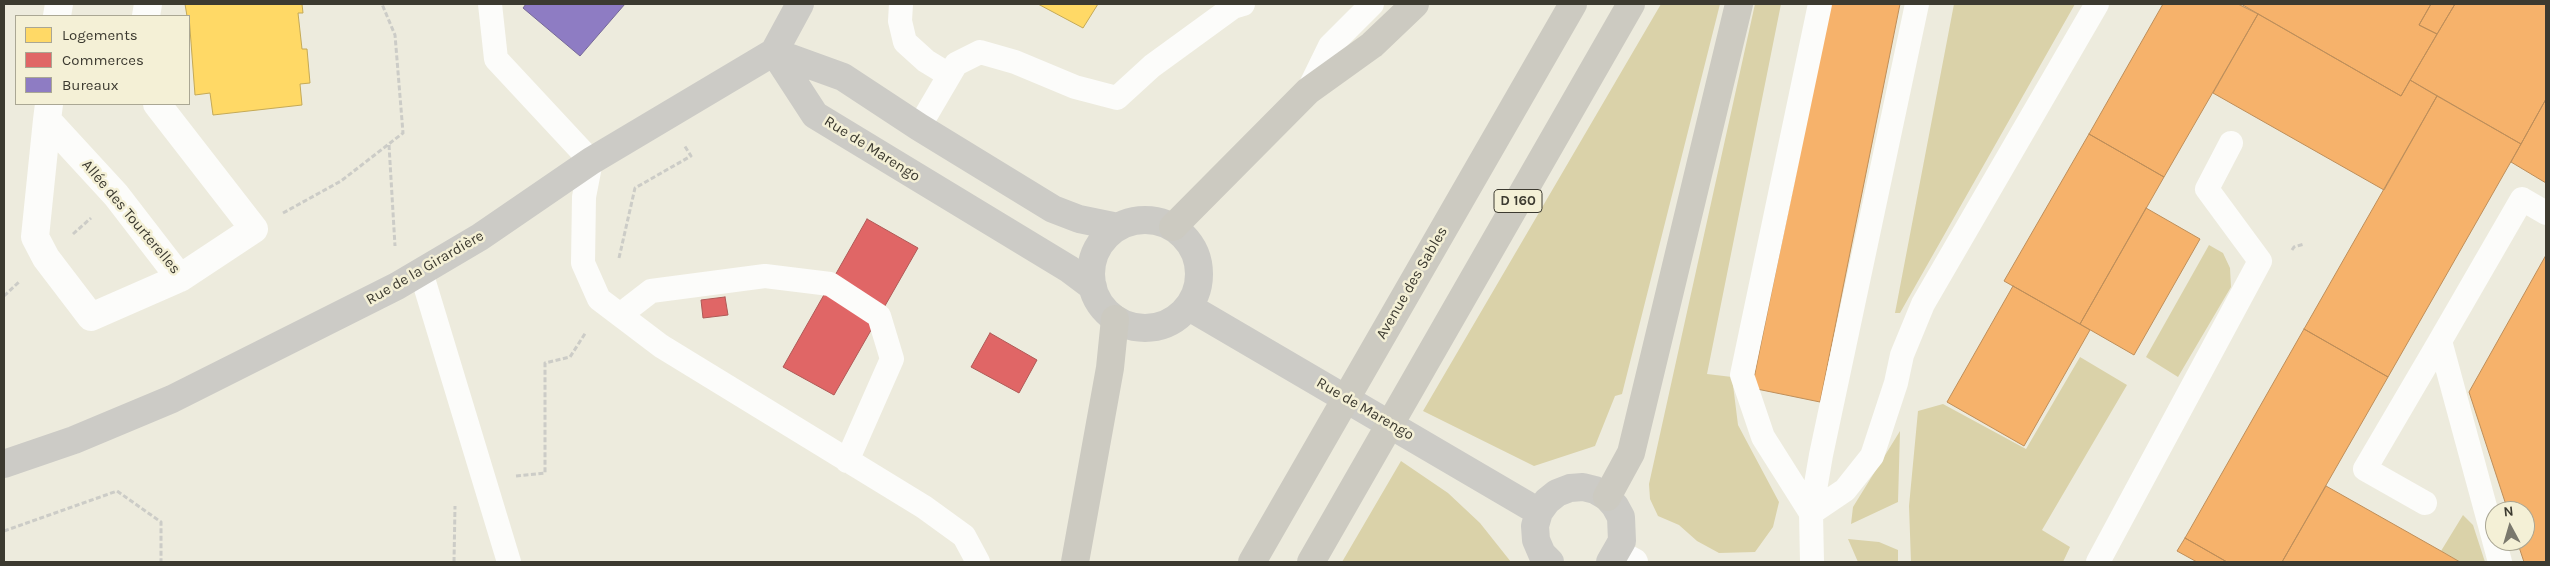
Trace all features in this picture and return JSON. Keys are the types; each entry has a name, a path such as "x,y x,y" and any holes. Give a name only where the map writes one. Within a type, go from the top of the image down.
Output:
{"main road":[{"path":"1174,227 1308,91 1372,45 1415,4"},
{"name":"Avenue des Sables","path":"1252,562 1572,4"},
{"name":"D 160","path":"1311,562 1631,4"},
{"path":"1607,497 1631,453 1739,4"},
{"path":"1075,562 1110,368 1114,319"}],"street":[{"path":"800,4 774,52 843,77 919,127 1052,208 1079,219 1118,227"},
{"name":"Rue de la Girardière","path":"4,464 74,440 172,399 397,286 480,237 591,162 665,115 774,52"},
{"name":"Rue de Marengo","path":"774,52 815,115 1069,269 1092,287 1097,299 1114,319"},
{"path":"158,105 254,229"},
{"path":"48,112 36,237 46,258 92,317 180,278"},
{"name":"Allée des Tourterelles","path":"48,112 116,195 180,278 254,229"},
{"path":"1092,287 1091,269 1095,252 1105,238 1118,227 1132,221 1160,222 1174,227 1187,239 1196,255 1200,273 1197,290 1189,307 1177,318 1162,326 1146,328 1129,326 1114,319"},
{"name":"Rue de Marengo","path":"1189,307 1539,512"},
{"path":"1550,562 1542,554 1536,540 1535,526 1539,512 1547,501 1557,493 1570,488 1595,490 1607,497 1615,506 1623,529 1620,559"}],"lane":[{"path":"490,4 496,60 591,162 584,197 583,263 599,298 662,346 924,507 964,536 978,562"},
{"path":"901,4 900,21 905,42 926,61 949,75"},
{"path":"919,127 956,64 980,52 1015,62 1075,87 1116,98 1152,66 1232,7 1243,4"},
{"path":"1308,91 1330,46 1372,4"},
{"path":"1811,513 1762,437 1742,375 1820,4"},
{"path":"1812,562 1811,513 1917,4"},
{"path":"1811,513 1845,490 1872,456 1896,383 1902,355 1923,304 2097,4"},
{"path":"2098,562 2260,261 2207,189 2231,143"},
{"path":"2425,503 2365,469 2522,199 2546,212"},
{"path":"421,272 509,562"},
{"path":"620,315 651,291 765,276 830,284 879,316 892,359 847,461"},
{"path":"2440,341 2500,562"}],"path":[{"path":"254,229 341,181 404,133 394,35 382,4"},
{"path":"454,562 455,481 545,473 545,363 570,357 584,336 599,298 618,260 635,188 691,156 665,115"},
{"path":"389,144 397,286"},
{"path":"4,531 117,491 161,522 161,562"}],"shaded area":[{"path":"1661,4 1720,4 1622,394 1615,396 1595,446 1534,466 1423,411"},
{"path":"1755,4 1781,4 1707,374 1732,377 1738,425 1779,502 1773,527 1755,552 1719,553 1697,541 1679,525 1658,516 1650,499 1649,484"},
{"path":"1954,4 2075,4 1900,313 1895,313"},
{"path":"2209,245 2223,253 2230,268 2231,287 2178,377 2146,357"},
{"path":"2080,357 2127,385 2042,530 2070,547 2063,562 1911,562 1909,506 1918,411 1943,404 2026,449"},
{"path":"1900,431 1898,502 1851,524 1853,507"},
{"path":"1401,461 1448,493 1480,523 1511,562 1342,562"},
{"path":"2463,515 2473,525 2485,562 2460,562 2441,551"},
{"path":"1848,539 1879,542 1898,550 1898,562 1858,562"}],"building: Logements":[{"path":"185,4 302,4 303,13 298,13 302,49 307,49 310,83 300,84 302,105 213,115 210,93 195,95 190,15 187,15"},
{"path":"1038,4 1098,4 1083,28"}],"building: Commerces":[{"path":"867,219 918,248 834,395 783,367"},
{"path":"725,297 728,315 703,318 701,300"},
{"path":"990,333 1037,360 1019,393 971,367"}],"building: Bureaux":[{"path":"526,4 625,4 580,56 523,8"}],"building: Santé":[{"path":"1830,4 1900,4 1820,402 1752,388"},
{"path":"2163,4 2238,4 2258,14 2164,177 2089,134"},
{"path":"2241,4 2431,4 2419,25 2437,34 2401,96"},
{"path":"2431,4 2455,4 2437,34 2419,25"},
{"path":"2455,4 2546,4 2546,99 2521,144 2410,80"},
{"path":"2258,14 2401,96 2410,80 2437,96 2384,190 2213,93"},
{"path":"2437,96 2521,144 2388,377 2304,329"},
{"path":"2546,99 2546,183 2511,162"},
{"path":"2089,134 2164,177 2080,324 2004,281"},
{"path":"2146,208 2200,239 2134,355 2080,324"},
{"path":"2546,255 2546,562 2524,562 2520,551 2535,551 2535,501 2505,501 2469,392"},
{"path":"2013,286 2090,330 2024,446 1947,402"},
{"path":"2304,329 2388,377 2282,562 2227,562 2185,538"},
{"path":"2326,486 2441,551 2460,562 2282,562"},
{"path":"2185,538 2227,562 2197,562 2177,551"}]}
